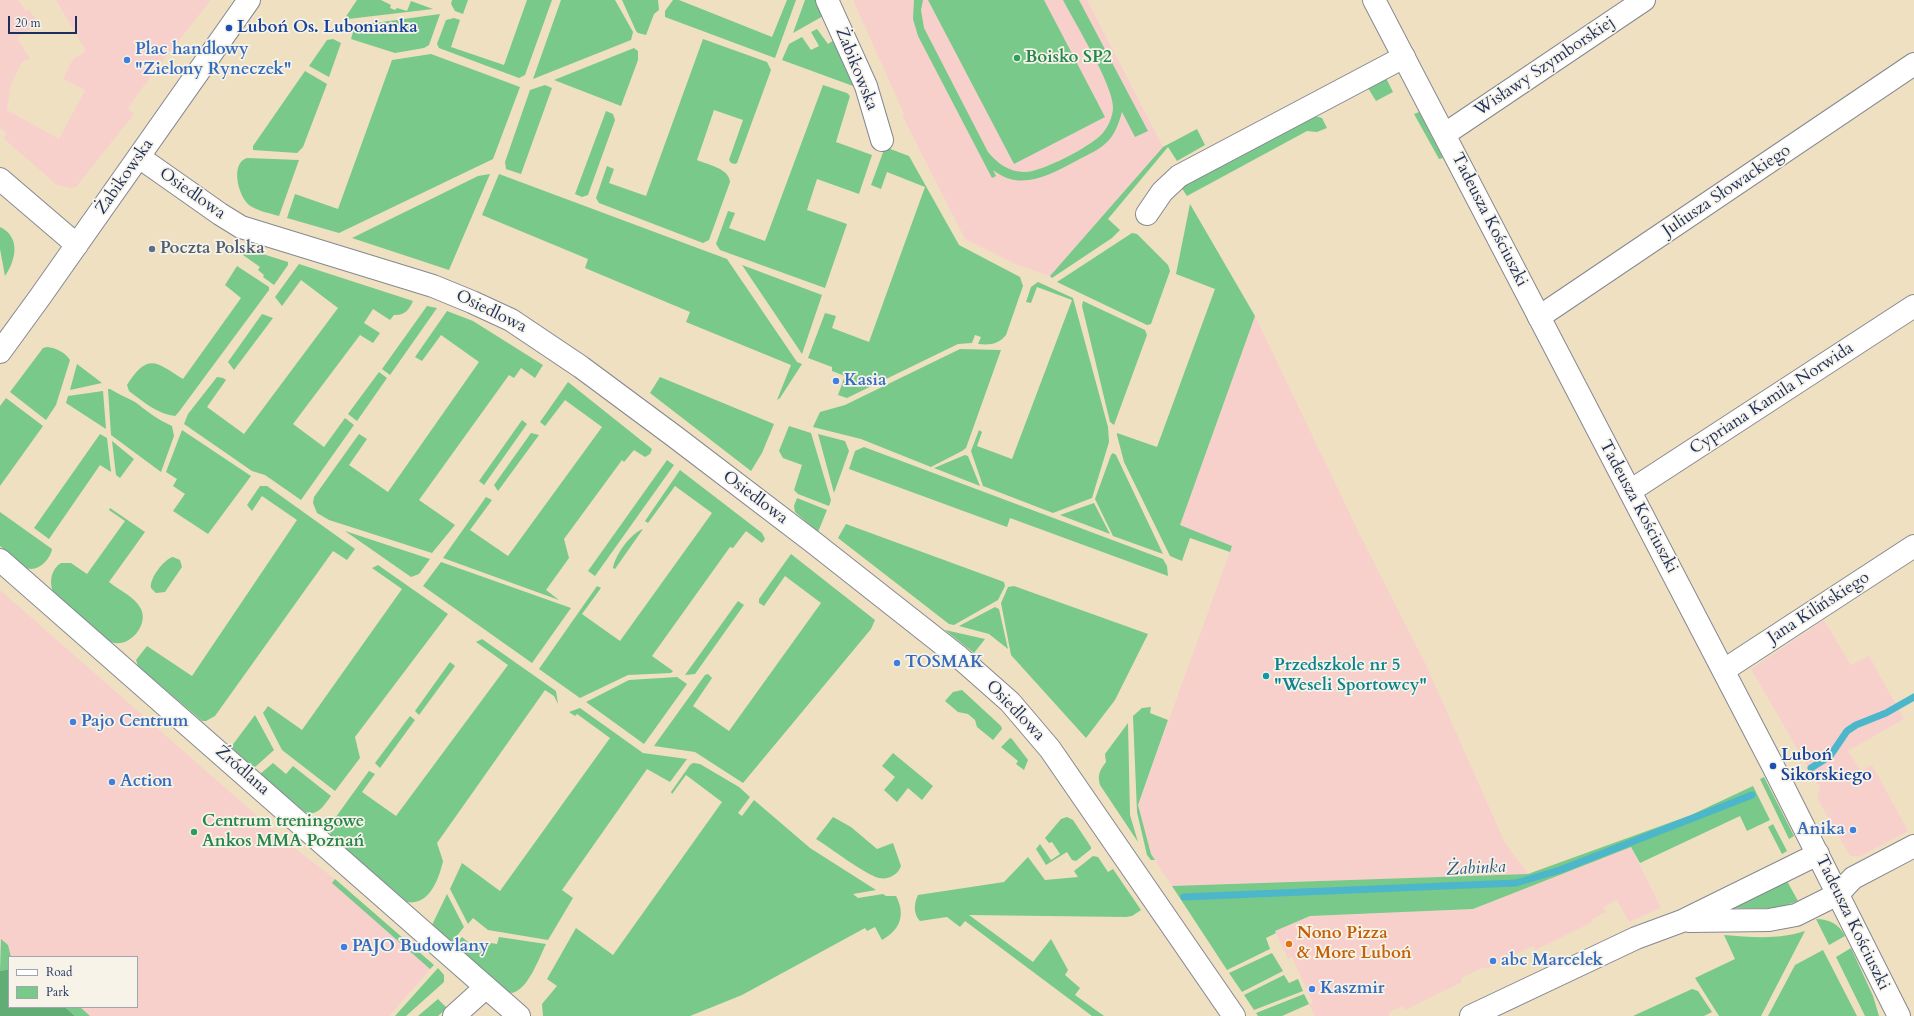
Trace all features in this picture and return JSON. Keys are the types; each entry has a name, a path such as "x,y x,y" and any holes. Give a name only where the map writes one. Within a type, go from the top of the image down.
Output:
{"street":[{"name":"Żabikowska","path":"0,352 249,0"},
{"name":"Żabikowska","path":"827,0 866,86 882,140"},
{"name":"Tadeusza Kościuszki","path":"1374,0 1724,670 1899,1016"},
{"name":"Wisławy Szymborskiej","path":"1445,134 1644,0"},
{"path":"1148,214 1162,192 1179,176 1404,57"},
{"name":"Juliusza Słowackiego","path":"1539,317 1914,64"},
{"name":"Osiedlowa","path":"139,157 225,218 250,231 432,286 485,307 511,320 581,367 813,542 966,663 1010,702 1050,748 1234,1016"},
{"path":"0,179 77,245"},
{"name":"Cypriana Kamila Norwida","path":"1630,491 1914,306"},
{"name":"Jana Kilińskiego","path":"1724,670 1914,546"},
{"name":"Źródlana","path":"0,560 519,1016"},
{"path":"1682,921 1769,920 1787,918 1838,894 1853,878 1914,846"},
{"path":"1471,1016 1636,938 1682,921 1818,854"},
{"path":"454,1016 486,987"}],"shaded area":[{"path":"0,0 18,0 26,11 29,9 38,24 17,38 30,59 22,62 11,84 7,110 59,139 85,90 63,79 73,59 86,51 56,0 211,0 156,69 128,108 134,114 76,187 71,188 57,185 3,138 7,134 0,128"},
{"path":"853,0 1087,0 1163,147 1050,276 1015,264 965,239 902,115 904,114"},
{"path":"1255,316 1359,533 1427,667 1505,843 1528,874 1172,886 1151,854 1138,805 1232,546 1180,525"},
{"path":"0,590 288,843 335,879 434,965 389,1016 75,1016 66,1008 138,1008 138,956 8,956 8,969 0,971"},
{"path":"1824,620 1851,665 1869,656 1904,719 1848,751 1861,771 1872,765 1908,831 1861,856 1850,856 1817,798 1820,788 1751,669"},
{"path":"1631,847 1661,908 1629,922 1617,900 1603,907 1606,912 1592,919 1593,922 1535,950 1533,946 1486,969 1484,967 1461,978 1462,982 1405,1010 1403,1006 1389,1012 1389,1016 1315,1016 1309,1004 1313,1003 1292,957 1288,959 1275,931 1310,916 1473,909"}],"green space":[{"path":"357,0 381,0 391,5 390,8 395,10 397,8 407,11 411,1 433,9 348,19 345,18"},
{"path":"452,0 468,0 463,14 455,11 451,4"},
{"path":"527,0 552,0 525,75 519,78 439,48 437,44 446,20 454,18 460,20 451,47 504,65"},
{"path":"561,0 615,0 633,32 631,40 533,79"},
{"path":"622,0 658,0 659,10 654,14 646,35 636,31"},
{"path":"673,0 679,0 772,37 787,0 796,0 775,58 665,17 665,11"},
{"path":"805,0 819,0 825,15 793,33"},
{"path":"914,0 923,0 921,10 924,28 988,152 995,160 1008,169 1024,172 1053,164 1087,146 1096,139 1102,134 1111,118 1113,107 1107,84 1063,0 1079,0 1148,131 1135,137 1122,112 1111,137 1102,147 1066,166 1045,176 1024,181 1003,177 993,170 996,176 992,178 918,36 913,19"},
{"name":"Boisko SP2","path":"928,0 1044,0 1105,117 1014,164"},
{"path":"440,14 429,45 424,48 395,53 351,39 353,26"},
{"path":"817,29 828,44 837,38 854,83 853,86 782,60 789,44 802,37 811,50 819,46 811,32"},
{"path":"333,39 341,43 329,77 309,66 327,40"},
{"path":"703,39 767,62 771,70 737,163 735,164 731,163 729,160 743,120 714,110 697,160 722,170 729,177 730,182 709,240 703,243 599,203 596,198 607,166 614,169 609,183 646,196"},
{"path":"634,48 638,51 638,60 621,106 554,80"},
{"path":"431,54 520,87 493,159 339,233 287,218 295,194 338,209 392,60"},
{"path":"305,71 327,84 303,147 297,153 253,150 253,146"},
{"path":"1386,78 1393,92 1376,101 1368,88"},
{"path":"545,85 552,88 521,174 506,169 505,162 530,90"},
{"path":"823,85 847,93 850,96 836,142 872,155 859,194 817,179 807,210 847,224 825,288 720,250 716,244 728,211 735,213 729,228 765,241"},
{"path":"606,111 613,114 615,120 588,195 582,197 575,194"},
{"path":"1419,112 1443,158 1439,159 1414,114"},
{"path":"1315,116 1322,118 1327,128 1317,132 1307,131 1187,196 1181,187"},
{"path":"1197,129 1205,145 1177,161 1168,147 1108,219 1120,230 1112,238 1052,278 1050,276 1163,147"},
{"path":"885,147 909,156 959,245 1020,277 1023,286 1006,335 997,343 978,344 981,337 975,335 972,343 958,344 847,398 838,395 845,376 832,371 832,367 808,358 825,313 836,316 832,328 869,342 925,187 887,172 881,189 871,185"},
{"path":"247,158 299,160 279,216 256,209 245,201 239,187 237,173 242,161"},
{"path":"490,174 449,270 352,238 478,176"},
{"path":"499,174 727,259 797,362 802,364 780,398 777,400 791,365 686,322 690,312 585,268 588,259 482,215"},
{"path":"1190,204 1255,316 1180,525 1232,546 1230,552 1190,538 1182,561 1170,556 1124,462 1117,433 1157,447 1215,289 1176,274"},
{"path":"0,227 7,231 14,243 14,256 5,276 0,249"},
{"path":"1132,233 1137,234 1168,265 1170,271 1151,324 1147,325 1057,282"},
{"path":"247,249 288,262 288,265 274,285 263,277 264,275 258,270 260,267 243,255"},
{"path":"299,264 413,301 406,312 394,315 390,320 373,309 364,323 380,333 373,343 360,335 293,424 324,447 345,418 354,425 301,500 265,475 252,471 184,424 188,414 217,377 223,378 226,380 207,407 244,434 338,308 301,280 282,306 275,297"},
{"path":"742,265 822,295 802,354"},
{"path":"237,266 269,287 269,290 178,413 175,416 162,413 129,391 127,385 134,374 141,367 147,364 153,363 159,365 183,379 241,298 225,285"},
{"path":"1038,282 1073,298 1108,427 1109,442 1092,498 1053,513 983,486 971,451 979,430 982,432 977,446 1012,459 1072,300 1037,287 1031,303 1026,302 1031,287"},
{"path":"1083,301 1145,330 1147,335 1114,425 1110,422 1082,306"},
{"path":"427,306 437,308 390,375 382,369"},
{"path":"447,311 473,321 543,365 535,378 521,368 514,378 509,375 419,500 455,525 432,553 329,520 317,513 313,503 314,497 359,434 367,439 349,465 388,492 479,362 441,335 422,361 415,357"},
{"path":"262,314 273,318 234,370 228,362"},
{"path":"47,347 60,351 70,360 56,405 46,420 10,392 43,348"},
{"path":"960,349 1001,350 966,448 962,451 931,467 861,439 813,427 820,412 845,405"},
{"path":"77,364 102,383 70,390"},
{"path":"379,372 387,378 357,421 348,414"},
{"path":"660,377 774,424 762,453 751,471 650,393"},
{"path":"568,382 652,449 650,454 645,457 634,450 624,462 622,460 564,539 569,558 546,590 559,600 443,558 486,497 492,500 470,530 508,556 602,427 565,400 545,426 540,422"},
{"path":"108,389 135,402 157,418 172,426 174,436 161,472 111,435"},
{"path":"103,391 106,429 66,403 68,396"},
{"path":"6,398 43,426 0,486 0,406"},
{"path":"522,420 527,424 484,485 479,481"},
{"path":"789,426 811,433 831,500 829,506 798,494 794,490 802,465 783,458 779,451"},
{"path":"182,430 251,476 208,534 173,511 185,494 173,486 177,479 166,472"},
{"path":"531,433 539,435 498,491 494,485"},
{"path":"100,434 107,438 111,472 100,465 49,539 34,528"},
{"path":"818,434 845,441 849,451 834,493"},
{"path":"112,441 134,459 120,478 116,475"},
{"path":"864,447 1163,559 1167,566 1168,576 1010,518 1007,527 849,469 855,451"},
{"path":"1113,453 1116,455 1163,554 1113,536 1095,499"},
{"path":"965,455 968,456 980,486 934,468"},
{"path":"667,460 674,465 595,576 588,571"},
{"path":"680,470 762,533 765,539 762,543 746,531 733,548 730,547 652,656 673,671 671,673 628,675 580,698 539,669 597,586 601,588 582,614 620,641 712,513 675,486 648,523 645,521"},
{"path":"260,486 267,486 355,549 347,560 333,551 215,716 206,721 202,721 138,666 136,660 147,646 192,676 297,520 262,496 252,511 247,505"},
{"path":"797,498 827,510 818,532 795,512 794,506"},
{"path":"1094,503 1110,534 1060,515"},
{"path":"110,508 145,532 109,582 135,601 141,609 143,616 140,629 130,639 117,643 111,642 107,639 53,592 51,584 53,572 61,563 71,563 87,574 125,521 109,510"},
{"path":"0,512 52,549 49,557 42,565 34,569 24,567 0,546"},
{"path":"846,524 1004,582 1005,586 998,600 954,625 949,624 838,538"},
{"path":"643,529 615,569 613,568 614,563 624,545 638,531"},
{"path":"345,531 430,559 419,574 411,577"},
{"path":"791,554 875,620 871,629 743,783 695,752 654,746 705,675 708,674 712,678 693,706 729,731 821,603 785,576 764,606 759,603 759,599"},
{"path":"173,557 180,560 182,567 165,592 156,593 151,588 152,580 165,561"},
{"path":"441,562 571,608 532,663 423,586"},
{"path":"378,565 448,614 355,737 360,758 335,791 282,750 263,713 268,706 302,730 402,589 372,568"},
{"path":"1014,586 1148,634 1115,700 1086,738 1011,655 1001,603 1008,587"},
{"path":"738,601 744,605 695,674 685,675"},
{"path":"995,607 999,609 1008,649 989,634 959,626"},
{"path":"945,630 985,639 974,653"},
{"path":"482,639 556,691 558,704 554,696 545,690 437,843 443,861 439,876 432,890 421,900 407,902 332,837 328,828 369,771 375,774 362,792 396,816 508,665 476,642"},
{"path":"450,662 455,666 419,715 415,711"},
{"path":"677,677 687,684 644,744 586,702 629,680"},
{"path":"962,690 1001,726 1002,729 993,740 977,727 975,720 968,714 958,712 945,701 953,692"},
{"path":"1151,707 1150,713 1168,720 1138,805 1151,854 1155,860 1151,860 1147,855 1137,812 1133,716 1142,708"},
{"path":"580,708 643,753 687,759 670,782 647,769 562,890 573,898 548,940 488,930 473,918 468,924 450,889 462,863 500,891 610,738 577,714 575,716 569,712"},
{"path":"255,715 274,750 254,768 231,747"},
{"path":"410,716 415,720 380,768 375,763"},
{"path":"1128,723 1130,815 1138,842 1100,785 1099,778 1101,770 1106,762 1105,754"},
{"path":"1010,738 1028,760 1024,770 1016,764 1018,761 1001,747"},
{"path":"893,753 933,786 922,800 908,788 897,802 884,790 895,777 882,766"},
{"path":"273,763 286,774 293,766 331,796 317,812 305,812 260,774"},
{"path":"693,763 700,764 739,787 750,797 738,813 742,816 754,800 810,848 876,890 853,894 858,898 883,894 886,896 896,896 901,909 900,921 897,927 882,940 875,927 867,931 865,928 742,995 690,1016 543,1016 542,1004 557,986 547,979 576,928 613,955 722,802 686,775 672,794 671,792"},
{"path":"1764,777 1794,836 1789,839 1760,779"},
{"path":"1753,786 1770,820 1747,831 1740,816 1640,863 1631,847 1473,909 1310,916 1275,931 1276,933 1266,938 1270,949 1227,970 1172,886 1528,874 1691,815"},
{"path":"833,817 851,827 877,849 893,843 901,866 898,872 886,878 873,876 816,839"},
{"path":"1067,817 1073,820 1091,849 1076,861 1072,860 1067,852 1046,865 1036,849 1040,844 1051,860 1060,854 1052,842 1049,843 1045,838 1061,819"},
{"path":"1773,824 1787,851 1782,854 1768,827"},
{"path":"1093,856 1098,857 1108,872 1113,869 1141,910 1132,916 1126,917 969,915 1033,962 1051,939 1068,970 1065,975 1080,988 1075,995 1104,1016 1092,1016 965,921 960,927 947,917 920,921 915,912 915,905 918,895 1004,882 1028,857 1045,880 1078,877 1074,871"},
{"path":"335,879 434,965 430,969 332,883"},
{"path":"1787,881 1798,901 1778,908 1727,908"},
{"path":"447,894 464,927 452,942 432,925"},
{"path":"1816,919 1829,921 1837,925 1845,936 1829,945"},
{"path":"1805,931 1761,1016 1719,1016 1695,978 1735,959 1724,935 1775,937"},
{"path":"462,937 474,947 479,941 497,944 499,937 546,944 528,980 518,991 512,993 506,991 455,945"},
{"path":"1,939 8,945 11,956 8,956 8,969 0,971"},
{"path":"1851,948 1873,996 1879,1016 1865,1016 1836,957"},
{"path":"1823,950 1857,1016 1768,1016 1795,965"},
{"path":"1272,953 1283,971 1242,992 1229,973"},
{"path":"438,968 444,975 444,982 406,1016 395,1016"},
{"path":"8,969 8,1008 66,1008 75,1016 0,1016 0,971"},
{"path":"1284,975 1289,983 1298,979 1303,991 1254,1010 1244,995"},
{"path":"1692,989 1698,991 1712,1012 1704,1016 1633,1016"},
{"path":"1304,994 1309,1004 1282,1016 1258,1016 1256,1013"},
{"path":"438,999 447,1008 438,1016 418,1016"},
{"path":"66,1008 81,1008 90,1016 75,1016"}],"waterway":[{"name":"Żabinka","path":"1811,768 1830,756 1847,731 1856,725 1886,713 1914,697"},
{"name":"Żabinka","path":"1184,897 1516,883 1560,870 1752,795"}],"place":[{"name":"Luboń Os. Lubonianka","path":"229,28"},
{"name":"Boisko SP2","path":"1017,58"},
{"name":"Plac handlowy \"Zielony Ryneczek\"","path":"127,60"},
{"name":"Poczta Polska","path":"152,249"},
{"name":"Kasia","path":"836,381"},
{"name":"TOSMAK","path":"897,663"},
{"name":"Przedszkole nr 5 \"Weseli Sportowcy\"","path":"1266,676"},
{"name":"Pajo Centrum","path":"73,722"},
{"name":"Luboń Sikorskiego","path":"1773,766"},
{"name":"Action","path":"112,782"},
{"name":"Anika","path":"1853,830"},
{"name":"Centrum treningowe Ankos MMA Poznań","path":"194,832"},
{"name":"Nono Pizza & More Luboń","path":"1289,944"},
{"name":"PAJO Budowlany","path":"344,947"},
{"name":"abc Marcelek","path":"1493,961"},
{"name":"Kaszmir","path":"1312,989"}]}
